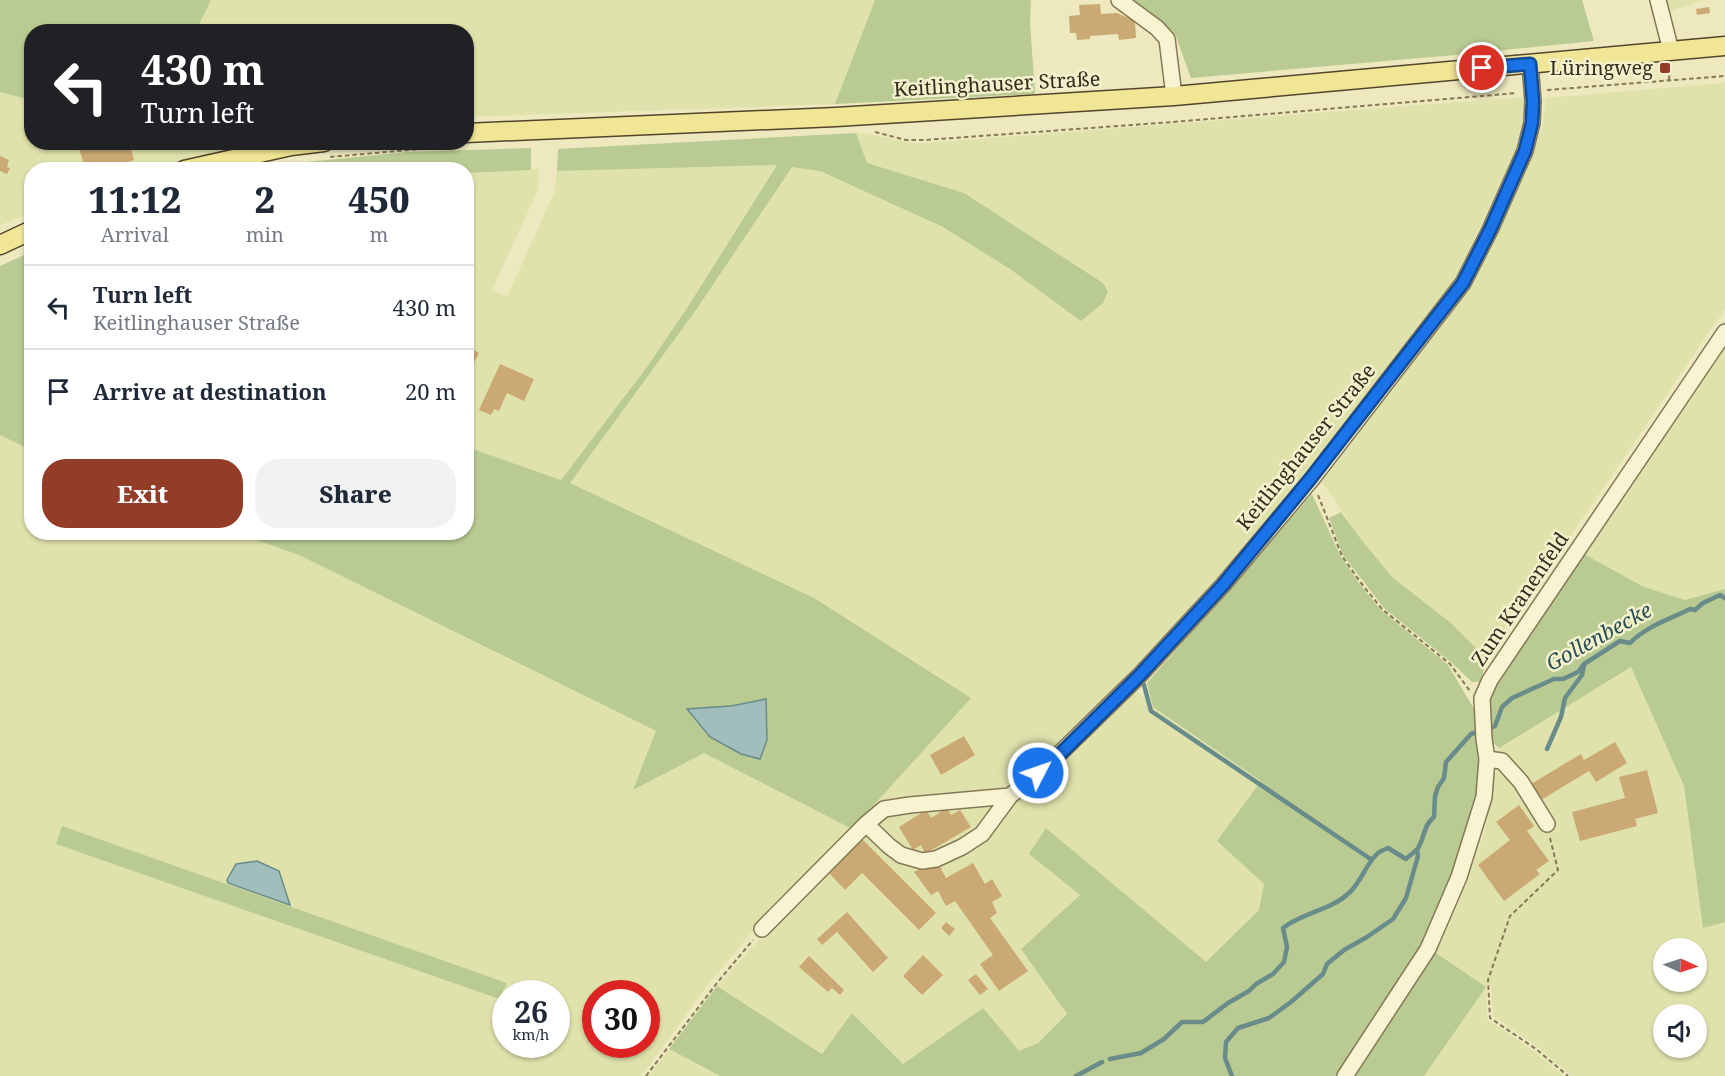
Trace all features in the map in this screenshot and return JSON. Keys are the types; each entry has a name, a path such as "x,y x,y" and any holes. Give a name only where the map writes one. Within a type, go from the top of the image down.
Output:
{"main road":[{"name":"Keitlinghauser Straße","path":"474,133 836,117 1174,96 1725,46"},
{"path":"220,162 273,150"},
{"path":"0,245 24,234"}],"street":[{"path":"1119,0 1157,28 1167,39 1174,96"},
{"path":"1658,0 1671,51"},
{"name":"Keitlinghauser Straße","path":"866,824 901,855 922,861 936,859 962,847 982,834 1010,796 1052,762 1139,676 1223,585 1311,478 1463,283 1490,230 1525,151 1532,123 1530,64"},
{"name":"Zum Kranenfeld","path":"1345,1076 1428,949 1459,876 1484,797 1487,759 1482,698 1490,680 1725,332"},
{"path":"1487,759 1502,761 1521,782 1547,824"},
{"path":"762,929 866,824 884,809 1010,796"}],"path":[{"path":"1311,478 1342,556 1361,583 1382,609 1450,664 1475,696 1482,698"},
{"path":"1547,824 1558,870 1510,916 1488,980 1490,1018 1536,1049 1568,1076"},
{"path":"646,1076 717,983 762,929"}],"green space":[{"path":"0,0 211,0 199,24 24,24 24,98 0,92"},
{"path":"211,0 875,0 835,104 474,117 474,24 200,24"},
{"path":"875,0 1031,0 1030,23 1035,94 835,104"},
{"path":"1128,0 1582,0 1594,41 1191,78 1175,34"},
{"path":"1662,0 1706,0 1666,12"},
{"path":"1725,83 1725,309 1487,659 1452,624 1392,577 1361,539 1322,482 1470,287 1498,234 1532,155 1543,125 1546,98"},
{"path":"0,92 24,98 24,150 241,150 188,162 24,162 24,216 0,225"},
{"path":"1524,97 1525,124 1517,148 1456,278 1306,472 1064,759 1137,691 1153,707 1261,781 1218,841 1264,884 1259,910 1206,962 1029,854 1080,895 1021,949 1067,1014 1038,1043 1019,1051 983,1008 903,1064 853,1013 823,1054 717,986 858,837 857,824 569,484 696,310 792,166 820,171 943,227 1010,269 1103,283 964,193 867,163 856,133 925,143"},
{"path":"856,133 867,163 964,193 1103,283 1108,291 1103,303 1081,321 1010,269 943,227 820,171 792,167 696,310 570,483 814,598 971,698 852,829 704,753 633,790 656,731 299,555 256,540 474,540 474,449 561,480 647,367 777,165 557,171 558,149"},
{"path":"531,148 531,170 474,173 474,162 306,162 407,152"},
{"path":"777,164 689,305 647,367 561,480 474,449 474,173 539,169 538,190 492,290 507,297 554,193 557,171"},
{"path":"24,255 24,447 0,435 0,266"},
{"path":"1725,338 1725,589 1685,600 1644,587 1580,552"},
{"path":"0,435 24,447 24,540 256,540 299,555 657,732 634,789 704,753 852,829 747,938 710,982 660,1050 660,980 582,980 582,1058 654,1058 641,1076 0,1076","holes":["56,844 500,980 570,980 570,1058 492,1058 492,997","257,861 227,880 236,864"]},
{"path":"1312,494 1340,555 1359,583 1380,609 1448,665 1474,709 1480,760 1477,796 1453,873 1424,947 1339,1076 720,1076 669,1049 717,986 822,1054 852,1013 903,1064 983,1008 1019,1051 1038,1043 1067,1014 1021,949 1080,895 1029,854 1046,828 1206,962 1259,910 1264,884 1217,841 1261,781 1153,707 1147,683"},
{"path":"1341,512 1392,577 1452,624 1487,659 1480,682 1472,682 1384,608 1343,555 1329,518"},
{"path":"1580,552 1644,587 1685,600 1725,589 1725,922 1703,928 1684,786 1631,667 1499,748 1492,742 1487,722 1488,706 1497,680"},
{"path":"1631,667 1684,786 1703,927 1725,921 1725,1076 1571,1076 1536,1046 1493,1016 1491,985 1486,983 1487,1019 1534,1051 1564,1076 1424,1076 1486,987 1436,953 1467,883 1485,829 1499,748"},
{"path":"62,826 498,980 492,980 492,997 56,844"},
{"path":"1436,953 1486,987 1424,1076 1355,1076"},
{"path":"669,1049 707,1070 720,1076 648,1076"}],"water":[{"path":"766,699 767,740 760,759 741,754 710,737 687,709 731,706"},
{"path":"257,861 279,871 290,905 228,883 227,880 236,864"}],"building":[{"path":"1100,4 1101,14 1117,13 1135,21 1136,38 1119,40 1118,34 1090,36 1090,39 1077,40 1076,33 1070,33 1069,16 1080,15 1079,5"},
{"path":"1709,7 1710,13 1697,15 1696,9"},
{"path":"79,150 131,150 134,160 128,162 83,162"},
{"path":"0,156 9,160 7,167 10,168 7,174 0,171"},
{"path":"474,350 479,353 474,362"},
{"path":"500,364 534,379 524,401 507,393 499,411 494,409 491,415 479,410"},
{"path":"964,736 975,755 941,775 930,755"},
{"path":"1615,742 1627,763 1596,782 1589,771 1541,800 1531,784 1581,754 1584,760"},
{"path":"1647,770 1658,813 1635,819 1637,826 1580,841 1572,812 1625,798 1619,777"},
{"path":"1519,805 1534,826 1527,831 1549,861 1536,870 1540,874 1504,901 1478,865 1510,840 1496,822"},
{"path":"947,808 951,815 960,810 971,827 925,854 921,845 913,850 899,827 926,810 931,818"},
{"path":"862,839 936,913 919,930 862,873 845,890 829,873"},
{"path":"936,859 946,878 973,863 985,884 992,879 1002,896 992,902 997,913 990,918 1028,971 999,991 980,964 993,955 955,901 946,906 938,891 931,895 914,872"},
{"path":"847,912 888,958 873,972 837,932 822,945 817,939"},
{"path":"946,922 955,929 949,936 941,928"},
{"path":"923,955 943,975 922,995 903,976"},
{"path":"809,956 844,990 840,995 832,988 828,992 799,967"},
{"path":"976,974 988,989 980,995 968,980"}],"waterway":[{"name":"Gollenbecke","path":"1110,1059 1141,1053 1164,1039 1182,1022 1203,1022 1249,991 1273,974 1284,962 1287,947 1283,928 1299,918 1342,899 1353,889 1372,859 1380,852 1388,848 1406,859 1414,852 1434,817 1435,796 1444,778 1446,762 1471,734 1495,726 1502,707 1512,698 1554,679 1563,679 1578,672 1584,664 1620,641 1630,643 1643,632 1658,624 1690,609 1695,610 1703,603 1720,595 1725,598"},
{"path":"1547,749 1561,717 1565,698 1582,675 1584,665"},
{"path":"1144,685 1151,711 1372,860"},
{"path":"1232,1076 1225,1058 1226,1042 1238,1028 1269,1018 1291,1002 1323,974 1327,964 1344,950 1393,919 1406,898 1418,856 1417,850"},
{"name":"Gollenbecke","path":"1076,1076 1102,1062"}],"place":[{"name":"Lüringweg","path":"1665,68"}],"route":[{"path":"1038,773 1139,676 1223,585 1311,478 1463,283 1490,230 1525,151 1532,123 1530,64 1482,68"}]}
